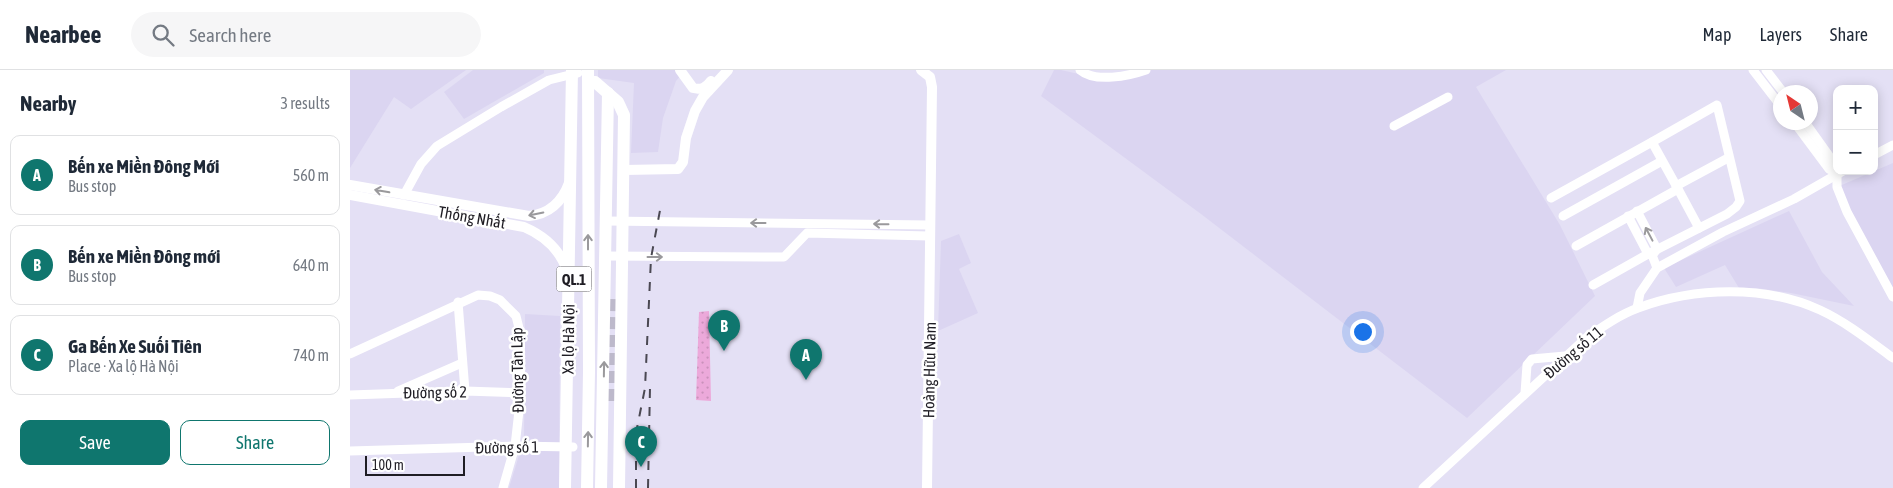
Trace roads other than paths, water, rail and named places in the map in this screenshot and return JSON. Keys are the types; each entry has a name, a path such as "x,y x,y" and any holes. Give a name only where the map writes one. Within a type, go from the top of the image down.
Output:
{"highway":[{"path":"584,74 613,98 624,115 619,488"},
{"name":"Xa lộ Hà Nội","path":"572,488 569,447 573,231 570,177 584,74"},
{"name":"Xa lộ Hà Nội","path":"570,348 569,277 584,74"},
{"name":"Xa lộ Hà Nội","path":"584,74 589,372 587,488"},
{"path":"613,98 617,199"},
{"name":"QL.1","path":"601,488 607,221 613,98"},
{"name":"QL.1","path":"615,295 616,279"},
{"path":"612,488 613,401"},
{"name":"Xa lộ Hà Nội","path":"565,488 569,447"}],"main road":[{"path":"680,70 693,88 700,90 708,86 721,70"},
{"path":"624,170 678,169 683,162 686,138 695,111 703,97 728,70"},
{"name":"Hoàng Hữu Nam","path":"921,70 930,77 932,87 927,488"},
{"name":"Hoàng Hữu Nam","path":"929,70 934,74 937,86 935,236 931,252"},
{"name":"Thống Nhất","path":"350,196 516,220 552,208 564,195 570,177"},
{"name":"Thống Nhất","path":"350,185 516,220 551,243 560,255 569,277"}],"street":[{"path":"1080,70 1090,75 1113,77 1146,70"},
{"path":"1753,70 1773,96"},
{"path":"1766,70 1778,85"},
{"path":"404,195 421,164 437,146 500,107 549,80 584,74"},
{"path":"1394,126 1448,97"},
{"path":"1551,198 1717,105 1728,158 1740,201 1736,207 1727,214 1593,285"},
{"path":"1802,130 1816,144"},
{"path":"1809,130 1829,169 1833,170"},
{"path":"1652,142 1699,228"},
{"path":"1878,153 1893,145"},
{"path":"1576,246 1728,158"},
{"path":"1563,216 1662,161"},
{"path":"1637,308 1640,293 1657,268 1723,232 1794,199 1834,175"},
{"path":"1839,175 1837,187 1847,212 1893,297"},
{"path":"1637,211 1657,268"},
{"path":"1723,232 1727,214"},
{"path":"1628,216 1652,253"},
{"path":"607,221 930,225"},
{"path":"606,256 784,258 807,234 929,236"},
{"name":"Đường số 11","path":"1423,488 1586,338 1604,325 1637,308 1665,300 1700,294 1751,293 1790,300 1819,309 1836,318 1893,358"},
{"name":"Đường Tân Lập","path":"350,354 478,294 500,300 516,316 520,332 521,393 515,446 503,488"},
{"path":"458,302 465,391"},
{"path":"1525,393 1527,365 1532,359 1565,356"},
{"path":"393,394 462,363"},
{"name":"Đường số 2","path":"350,395 465,391 521,393"},
{"name":"Đường số 1","path":"350,451 515,446 569,447"}],"tunnel":[{"path":"613,401 615,295"}],"railway":[{"path":"636,488 636,433 645,388 651,258 661,205"},
{"path":"648,488 650,387"}],"place":[{"name":"Bến xe Miền Đông mới","path":"724,351"},
{"name":"Bến xe Miền Đông Mới","path":"806,380"},
{"name":"Ga Bến Xe Suối Tiên","path":"641,467"}]}
